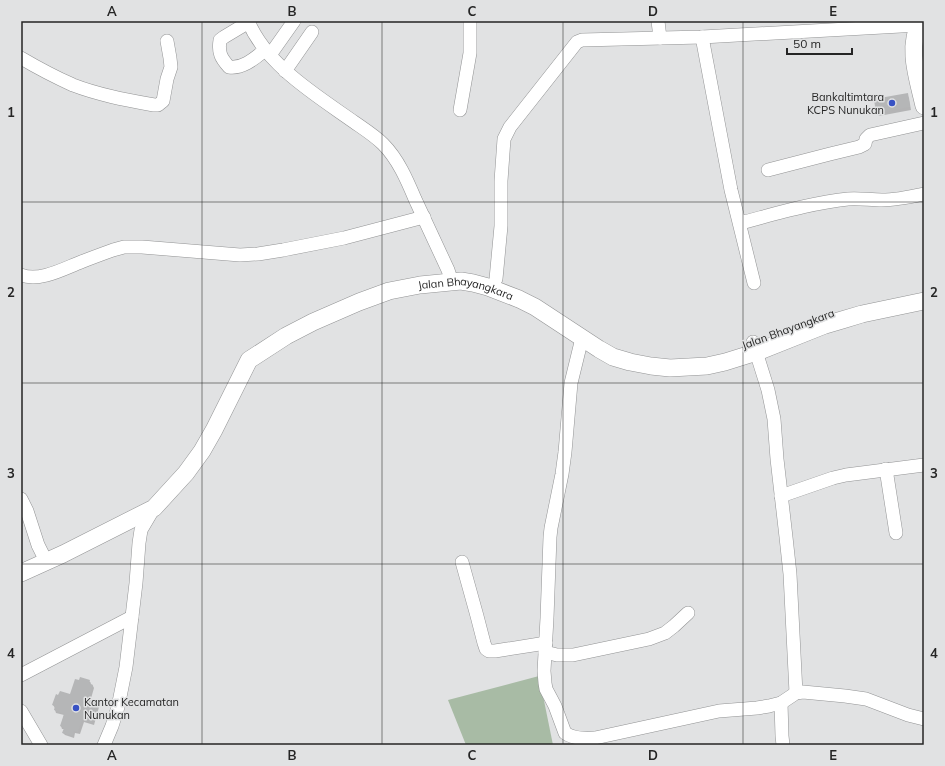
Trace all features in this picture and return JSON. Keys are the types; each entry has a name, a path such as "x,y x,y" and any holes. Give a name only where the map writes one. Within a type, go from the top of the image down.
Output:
{"main road":[{"path":"920,23 915,36 914,55 924,106"},
{"name":"Jalan Bhayangkara","path":"154,508 186,473 202,451 249,360 286,336 360,302 389,291 420,285 461,271 496,279 526,291 585,326 604,340 623,350 644,355 687,357 704,356 755,347 862,314 924,301"},
{"name":"Jalan Bhayangkara","path":"450,276 461,282 488,287 520,299 613,357 630,362 670,368 707,366 725,362 803,322 834,312 924,293"},
{"path":"21,573 63,554 154,508"}],"street":[{"path":"294,21 268,53 239,67 229,67 222,59 218,48 220,40 248,22 268,53 285,71 383,144 395,159 405,177 450,276"},
{"path":"460,110 470,53 470,21"},
{"path":"658,21 660,38"},
{"path":"496,279 501,226 503,145 506,133 577,42 582,40 702,37 920,23"},
{"path":"285,71 312,32"},
{"path":"702,37 731,190 754,283"},
{"path":"21,58 45,72 97,93 130,101 158,105 163,101 167,78 171,67 167,41"},
{"path":"768,170 860,147 865,144 866,139 870,135 924,123"},
{"path":"740,222 802,207 847,199 862,198 883,200 924,194"},
{"path":"21,275 35,277 47,275 124,247 142,247 240,256 283,250 344,238 424,217"},
{"path":"582,338 571,383 562,474 551,528 544,671 548,693 555,706 567,739 595,738 713,712 757,708 781,703 796,693 803,692 866,699 924,720"},
{"path":"755,347 773,412 790,574 796,693"},
{"path":"781,496 832,478 886,469 924,465"},
{"path":"886,469 896,533"},
{"path":"21,498 27,511 38,545 46,562"},
{"path":"104,745 118,707 126,667 141,530 154,508"},
{"path":"462,562 484,643 486,649 489,651 546,647 558,655 573,655 649,639 665,632 688,613"},
{"path":"21,675 132,617"},
{"path":"781,703 783,745"},
{"path":"21,711 41,745"}],"green space":[{"path":"539,676 553,745 466,745 448,700"}],"building":[{"name":"Bankaltimtara KCPS Nunukan","path":"908,93 910,107 876,113 874,99"},
{"name":"Kantor Kecamatan Nunukan","path":"80,677 90,680 89,683 93,685 89,700 99,703 92,723 82,720 78,732 74,731 73,736 62,733 64,728 60,726 64,714 54,710 55,706 52,705 56,694 58,695 60,691 70,694 75,679 79,680"}],"place":[{"name":"Bankaltimtara KCPS Nunukan","path":"892,103"},
{"name":"Kantor Kecamatan Nunukan","path":"76,708"}]}
